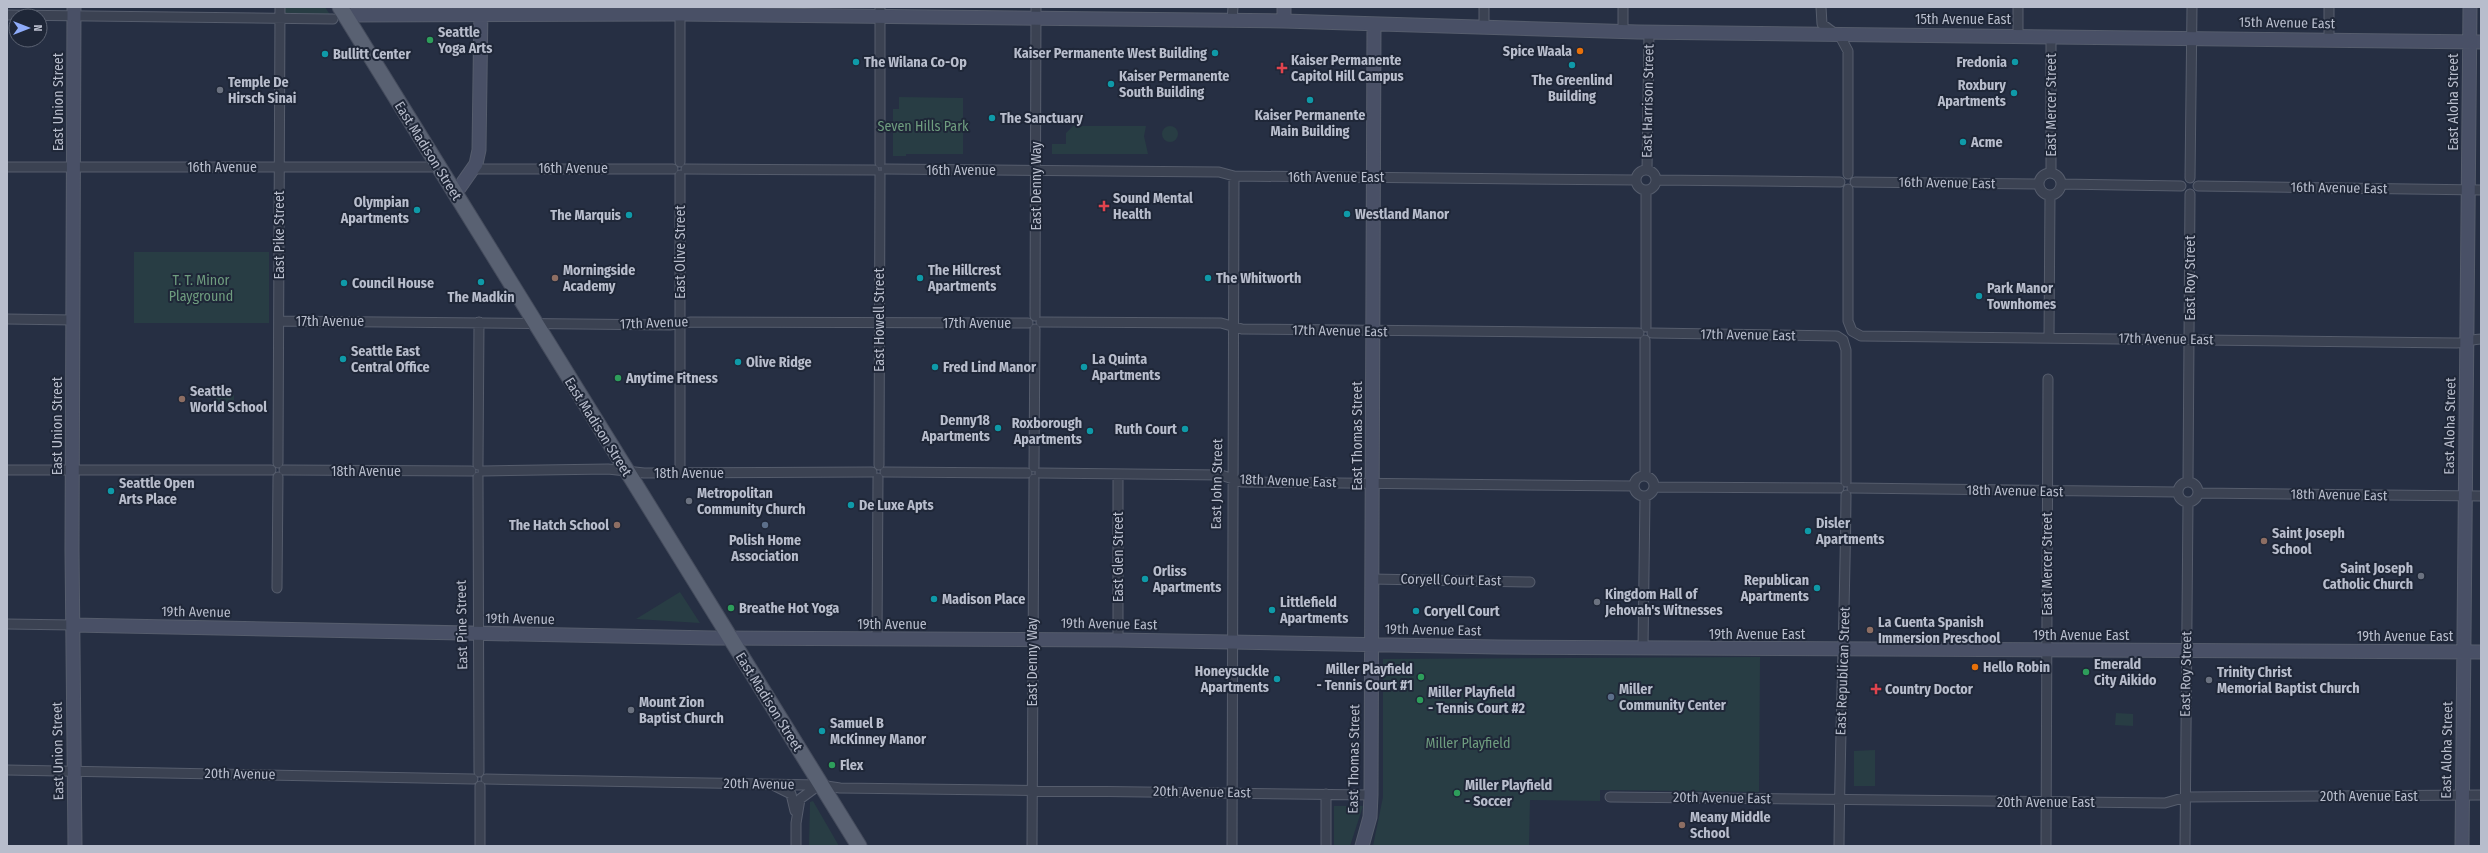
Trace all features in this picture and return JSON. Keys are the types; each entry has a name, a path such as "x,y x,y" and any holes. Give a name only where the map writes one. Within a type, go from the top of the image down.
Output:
{"main road":[{"name":"East Madison Street","path":"339,14 455,194 625,471 859,846"}],"street":[{"name":"East Pike Street","path":"277,588 280,7"},
{"path":"1232,21 1233,7"},
{"path":"1284,7 1284,21"},
{"path":"1484,7 1484,28"},
{"path":"1623,7 1623,32"},
{"path":"1821,7 1822,24 1845,44 1848,51 1848,174"},
{"path":"2018,7 2018,36"},
{"path":"2190,178 2192,7"},
{"path":"2329,7 2329,40"},
{"name":"East Aloha Street","path":"2462,846 2467,343 2475,189 2475,42 2470,7"},
{"path":"455,194 473,168 479,150 481,11"},
{"name":"15th Avenue East","path":"339,14 481,11 1036,13 1232,21 1284,21 1623,32 1834,33 2475,42"},
{"name":"East Olive Street","path":"680,11 680,472"},
{"path":"7,15 74,12 281,18 339,14"},
{"name":"East Union Street","path":"74,12 72,470 75,846"},
{"name":"East Howell Street","path":"877,640 880,12"},
{"name":"East Denny Way","path":"1032,846 1036,13"},
{"name":"East Thomas Street","path":"1362,846 1370,817 1371,795 1374,24"},
{"name":"East Harrison Street","path":"1647,170 1649,32"},
{"name":"East Mercer Street","path":"2051,36 2051,173"},
{"name":"16th Avenue","path":"7,166 438,167"},
{"name":"16th Avenue","path":"473,168 1036,171"},
{"path":"1647,170 1653,172 1656,180 1654,187 1646,190 1639,187 1636,180 1640,172 1647,170"},
{"name":"16th Avenue East","path":"1036,171 1219,172 1234,176 1636,180"},
{"path":"2051,173 2058,176 2061,184 2059,190 2050,195 2042,192 2039,184 2042,176 2051,173"},
{"path":"1840,182 1842,177 1848,174"},
{"path":"1840,182 1842,187 1848,189 1853,187 1855,182 1852,176 1848,174"},
{"name":"East John Street","path":"1232,846 1234,176"},
{"path":"2190,178 2195,180 2198,186 2196,191 2190,194 2184,191 2181,186 2184,180 2190,178"},
{"path":"1656,180 1840,182"},
{"name":"16th Avenue East","path":"1855,182 2039,184"},
{"path":"2061,184 2181,186"},
{"name":"16th Avenue East","path":"2198,186 2475,189"},
{"name":"17th Avenue East","path":"1848,189 1848,320 1852,331 1861,336 2467,343 2474,339 2481,339"},
{"path":"1645,476 1646,190"},
{"name":"East Roy Street","path":"2188,482 2190,194"},
{"path":"2049,338 2050,195"},
{"path":"7,319 73,320"},
{"name":"17th Avenue","path":"279,321 680,324 691,322 879,324 1035,323"},
{"name":"East Pine Street","path":"479,322 478,634 480,846"},
{"name":"17th Avenue East","path":"1035,323 1221,322 1242,329 1837,336 1843,340"},
{"name":"East Republican Street","path":"1839,846 1843,650 1845,635 1846,350 1843,340"},
{"name":"East Mercer Street","path":"2046,846 2048,379"},
{"name":"18th Avenue","path":"7,470 1034,473"},
{"name":"18th Avenue East","path":"1034,473 1221,475 1242,482 1634,486"},
{"name":"East Glen Street","path":"1118,474 1118,640"},
{"path":"1645,476 1651,479 1654,487 1651,494 1645,497 1636,492 1634,486 1639,478 1645,476"},
{"path":"2188,482 2195,485 2198,493 2194,501 2188,503 2180,500 2177,492 2180,485 2188,482"},
{"name":"18th Avenue East","path":"1654,487 2177,492"},
{"name":"18th Avenue East","path":"2198,493 2481,496"},
{"path":"1643,648 1645,497"},
{"name":"East Roy Street","path":"2185,846 2188,503"},
{"name":"Coryell Court East","path":"1372,579 1530,582"},
{"name":"19th Avenue","path":"7,624 730,638 1032,640"},
{"name":"19th Avenue East","path":"1032,640 2047,652 2481,652"},
{"name":"20th Avenue","path":"7,770 801,784 840,788 1032,790"},
{"path":"772,784 791,794 796,823 796,846"},
{"path":"792,798 796,788 801,784"},
{"path":"796,823 800,799 804,794 820,785"},
{"name":"20th Avenue East","path":"1032,790 1371,795"},
{"path":"1326,794 1326,846"},
{"name":"20th Avenue East","path":"1610,797 2046,803 2165,803 2186,796 2481,795"}],"green space":[{"path":"281,7 325,7 333,19 281,18"},
{"name":"Seven Hills Park","path":"899,97 963,98 963,154 906,154 906,156 893,156 893,109 899,109"},
{"path":"1073,126 1146,126 1144,136 1148,154 1052,154 1052,144 1066,144 1066,133"},
{"path":"1167,126 1173,126 1178,131 1176,140 1173,142 1167,142 1162,137 1162,131"},
{"name":"T. T. Minor Playground","path":"134,252 269,252 269,323 134,323"},
{"path":"216,395 234,395 234,409 216,409"},
{"path":"680,592 700,623 636,619"},
{"name":"Miller Playfield","path":"1760,657 1759,792 1600,790 1600,801 1530,800 1529,846 1373,846 1383,797 1383,659"},
{"path":"2116,713 2133,714 2133,726 2115,725"},
{"path":"1875,750 1875,786 1854,786 1854,751"},
{"path":"813,801 839,846 809,846 810,802"},
{"path":"1334,806 1363,806 1350,846 1334,846"}],"place":[{"name":"Seattle Yoga Arts","path":"430,40"},
{"name":"Spice Waala","path":"1580,51"},
{"name":"Kaiser Permanente West Building","path":"1215,53"},
{"name":"Bullitt Center","path":"325,54"},
{"name":"The Wilana Co-Op","path":"856,62"},
{"name":"Fredonia","path":"2015,62"},
{"name":"The Greenlind Building","path":"1572,65"},
{"name":"Kaiser Permanente Capitol Hill Campus","path":"1282,68"},
{"name":"Kaiser Permanente South Building","path":"1111,84"},
{"name":"Temple De Hirsch Sinai","path":"220,90"},
{"name":"Roxbury Apartments","path":"2014,93"},
{"name":"Kaiser Permanente Main Building","path":"1310,100"},
{"name":"The Sanctuary","path":"992,118"},
{"name":"Acme","path":"1963,142"},
{"name":"Sound Mental Health","path":"1104,206"},
{"name":"Olympian Apartments","path":"417,210"},
{"name":"Westland Manor","path":"1347,214"},
{"name":"The Marquis","path":"629,215"},
{"name":"Morningside Academy","path":"555,278"},
{"name":"The Hillcrest Apartments","path":"920,278"},
{"name":"The Whitworth","path":"1208,278"},
{"name":"The Madkin","path":"481,282"},
{"name":"Council House","path":"344,283"},
{"name":"Park Manor Townhomes","path":"1979,296"},
{"name":"Seattle East Central Office","path":"343,359"},
{"name":"Olive Ridge","path":"738,362"},
{"name":"Fred Lind Manor","path":"935,367"},
{"name":"La Quinta Apartments","path":"1084,367"},
{"name":"Anytime Fitness","path":"618,378"},
{"name":"Seattle World School","path":"182,399"},
{"name":"Denny18 Apartments","path":"998,428"},
{"name":"Ruth Court","path":"1185,429"},
{"name":"Roxborough Apartments","path":"1090,431"},
{"name":"Seattle Open Arts Place","path":"111,491"},
{"name":"Metropolitan Community Church","path":"689,501"},
{"name":"De Luxe Apts","path":"851,505"},
{"name":"The Hatch School","path":"617,525"},
{"name":"Polish Home Association","path":"765,525"},
{"name":"Disler Apartments","path":"1808,531"},
{"name":"Saint Joseph School","path":"2264,541"},
{"name":"Saint Joseph Catholic Church","path":"2421,576"},
{"name":"Orliss Apartments","path":"1145,579"},
{"name":"Republican Apartments","path":"1817,588"},
{"name":"Madison Place","path":"934,599"},
{"name":"Kingdom Hall of Jehovah's Witnesses","path":"1597,602"},
{"name":"Breathe Hot Yoga","path":"731,608"},
{"name":"Littlefield Apartments","path":"1272,610"},
{"name":"Coryell Court","path":"1416,611"},
{"name":"La Cuenta Spanish Immersion Preschool","path":"1870,630"},
{"name":"Hello Robin","path":"1975,667"},
{"name":"Emerald City Aikido","path":"2086,672"},
{"name":"Miller Playfield - Tennis Court #1","path":"1421,677"},
{"name":"Honeysuckle Apartments","path":"1277,679"},
{"name":"Trinity Christ Memorial Baptist Church","path":"2209,680"},
{"name":"Country Doctor","path":"1876,689"},
{"name":"Miller Community Center","path":"1611,697"},
{"name":"Miller Playfield - Tennis Court #2","path":"1420,700"},
{"name":"Mount Zion Baptist Church","path":"631,710"},
{"name":"Samuel B McKinney Manor","path":"822,731"},
{"name":"Flex","path":"832,765"},
{"name":"Miller Playfield - Soccer","path":"1457,793"},
{"name":"Meany Middle School","path":"1682,825"}]}
